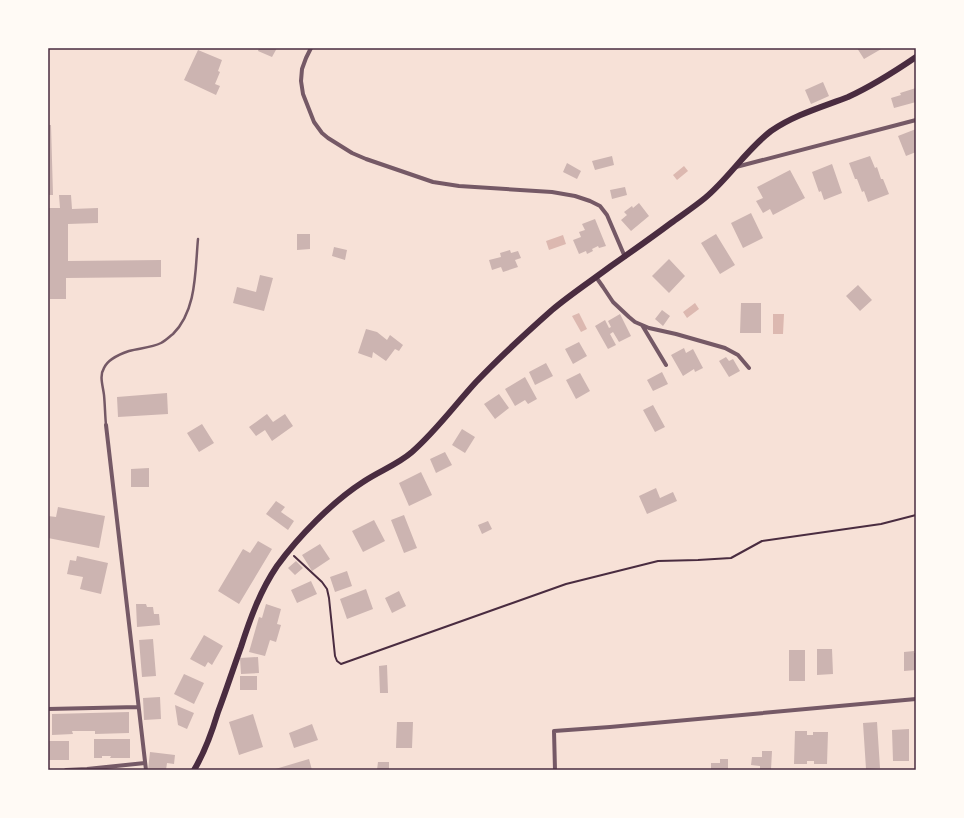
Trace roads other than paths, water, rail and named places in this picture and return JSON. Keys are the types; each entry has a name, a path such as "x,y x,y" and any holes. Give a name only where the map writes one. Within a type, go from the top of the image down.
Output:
{"main road":[{"path":"194,770 212,730 261,594 288,551 338,500 362,482 396,463 412,452 442,423 476,382 522,337 554,309 596,277 701,202 760,140 778,127 801,115 866,88 916,58"}],"street":[{"path":"311,48 302,69 301,81 303,94 314,122 322,133 328,138 363,158 426,180 459,186 552,192 571,195 590,201 600,206 607,215 625,257"},
{"path":"734,167 916,120"},
{"path":"596,277 618,306 629,317 642,325 725,348 738,355 749,368"},
{"path":"642,325 666,365"},
{"path":"106,425 146,770"},
{"path":"555,770 554,731 916,699"},
{"path":"48,709 138,707"},
{"path":"66,770 145,762"}],"lane":[{"path":"106,425 102,378 104,366 109,361 123,353 161,343 172,335 182,323 193,293 198,239"}]}
